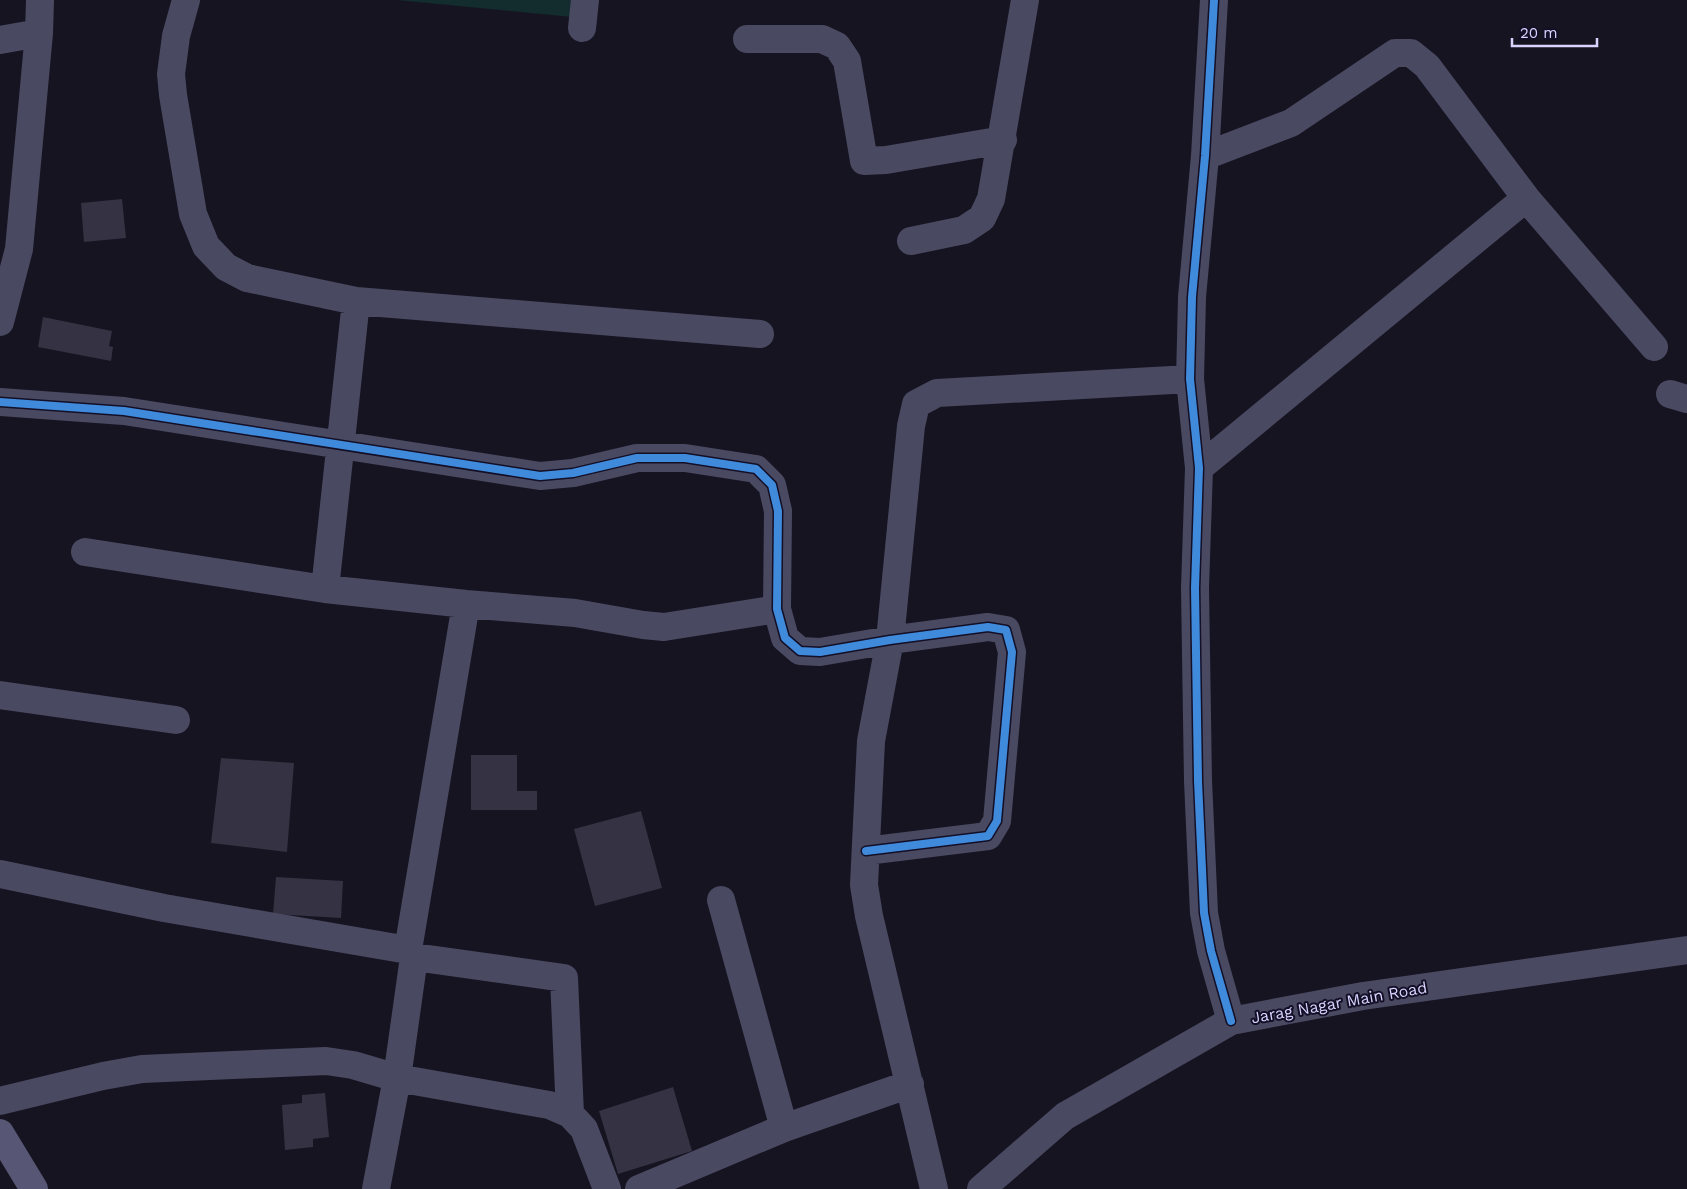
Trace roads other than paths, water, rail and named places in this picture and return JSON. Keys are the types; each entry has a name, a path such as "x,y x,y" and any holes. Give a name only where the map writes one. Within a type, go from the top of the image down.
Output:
{"main road":[{"path":"0,1133 34,1189"}],"street":[{"path":"0,322 19,249 39,33 40,0"},
{"path":"186,0 176,36 171,74 193,214 206,246 226,267 247,278 356,301 760,334"},
{"path":"582,28 585,0"},
{"path":"911,241 964,230 982,218 991,199 1003,140 1025,0"},
{"path":"1214,0 1205,156 1192,297 1190,379 1199,468 1195,588 1198,781 1204,913 1210,951 1231,1021"},
{"path":"0,40 39,33"},
{"path":"747,39 822,39 837,46 847,61 864,161 886,160 1003,140"},
{"path":"1205,156 1291,123 1395,53 1411,53 1427,66 1526,198 1654,347"},
{"path":"1199,468 1526,198"},
{"path":"324,589 356,301"},
{"path":"934,1189 868,916 864,885 871,740 890,640 910,426 916,404 937,394 1190,379"},
{"path":"0,402 124,411 540,476 573,473 637,458 684,458 756,469 772,484 778,511 777,609 785,638 800,651 820,652 890,640 988,627 1006,630 1012,652 997,821 988,836 977,839 866,851"},
{"path":"85,552 324,589 466,604 575,612 642,625 664,627 777,609"},
{"path":"376,1189 397,1078 411,954 466,604"},
{"path":"0,694 176,720"},
{"path":"0,874 164,908 411,954 564,978 570,1114"},
{"path":"721,900 784,1128"},
{"name":"Jarag Nagar Main Road","path":"981,1189 1065,1116 1231,1021 1363,996 1687,950"},
{"path":"0,1102 103,1076 142,1069 326,1061 354,1065 397,1078 549,1105 570,1114 584,1129 607,1189"},
{"path":"639,1189 784,1128 910,1084"}]}
